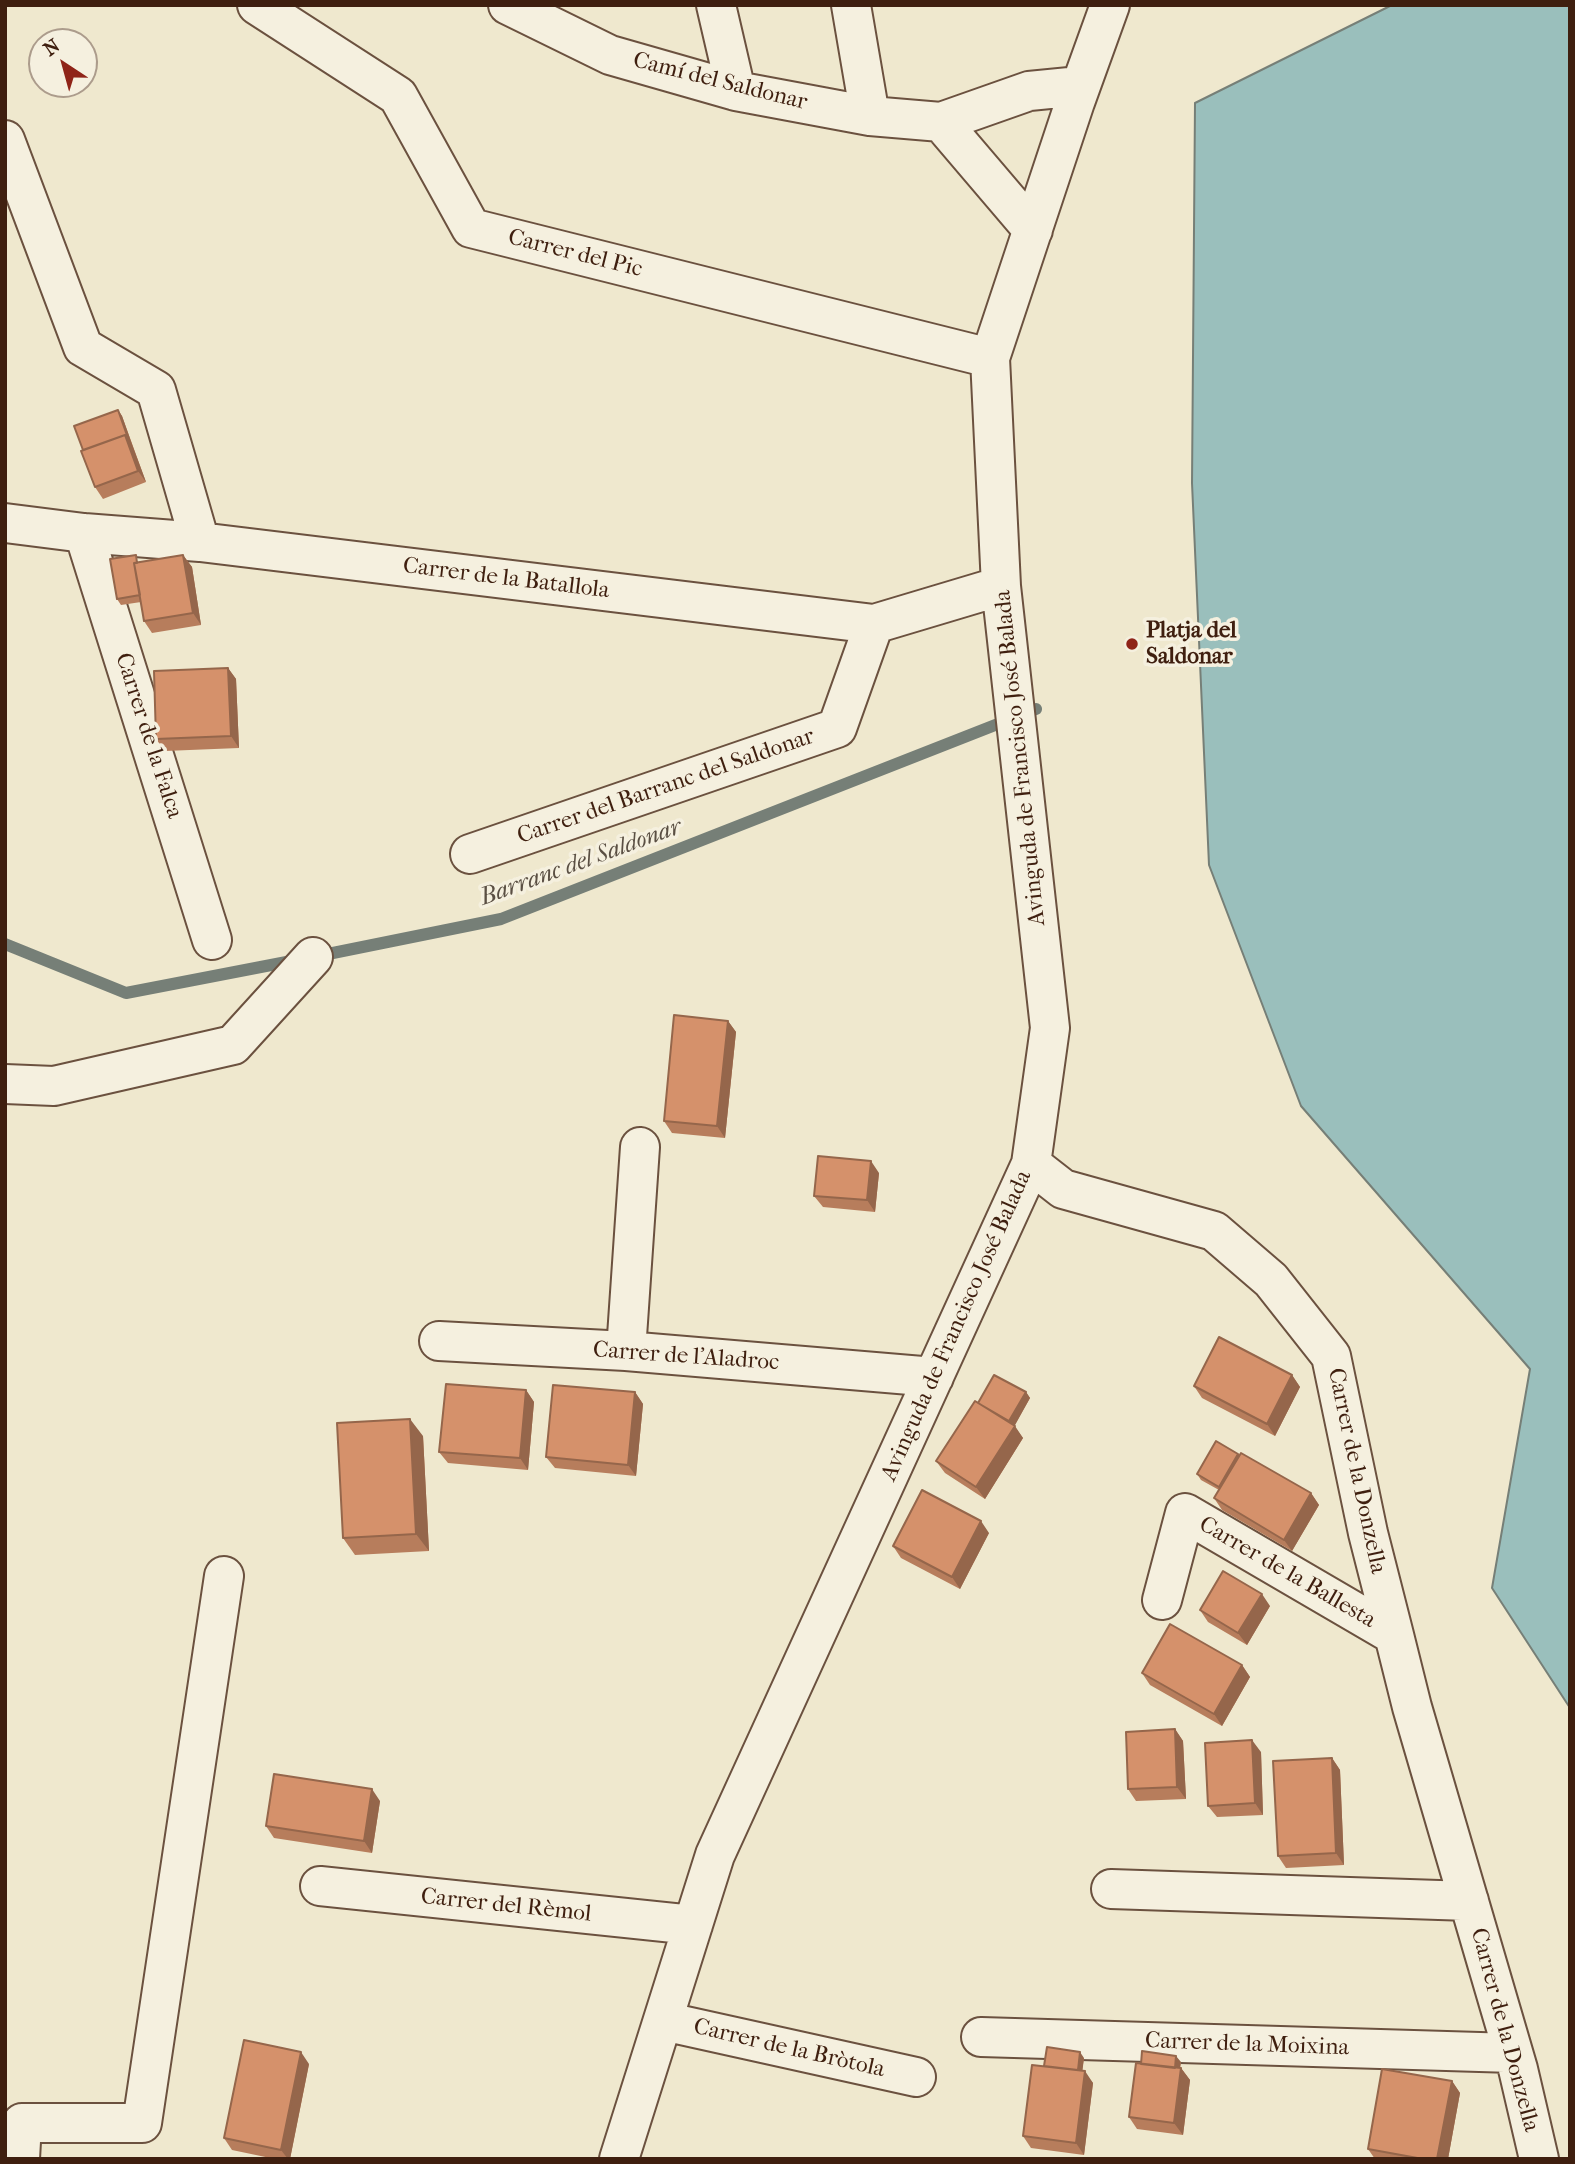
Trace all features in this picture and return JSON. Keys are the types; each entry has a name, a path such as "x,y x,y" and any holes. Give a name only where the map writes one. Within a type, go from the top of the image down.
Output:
{"street":[{"name":"Carrer del Pic","path":"257,5 398,96 471,228 989,358"},
{"name":"Camí del Saldonar","path":"509,5 610,55 736,91 870,116 941,122 1029,91 1080,86"},
{"path":"716,5 736,91"},
{"path":"851,5 870,116"},
{"name":"Avinguda de Francisco José Balada","path":"619,2159 715,1855 1031,1164 1050,1028 1001,586 989,358 1080,86 1110,5"},
{"path":"941,122 1032,230"},
{"path":"5,140 83,347 156,390 200,541"},
{"name":"Carrer de la Batallola","path":"5,523 84,533 200,541 874,624 1001,586"},
{"name":"Carrer de la Falca","path":"84,533 212,940"},
{"name":"Carrer del Barranc del Saldonar","path":"470,854 837,728 874,624"},
{"path":"5,1084 54,1086 233,1045 313,957"},
{"path":"626,1351 640,1147"},
{"name":"Carrer de la Donzella","path":"1031,1164 1063,1189 1214,1231 1271,1280 1331,1356 1368,1533 1394,1635 1513,2053 1539,2159"},
{"name":"Carrer de l'Aladroc","path":"439,1341 626,1351 934,1377"},
{"name":"Carrer de la Ballesta","path":"1162,1600 1185,1513 1394,1635"},
{"path":"20,2159 22,2123 142,2123 224,1576"},
{"name":"Carrer del Rèmol","path":"320,1886 692,1925"},
{"name":"Carrer de la Donzella","path":"1111,1889 1469,1901"},
{"name":"Carrer de la Bròtola","path":"663,2021 916,2077"},
{"name":"Carrer de la Moixina","path":"981,2037 1513,2053"}],"water":[{"path":"1392,5 1570,5 1570,1708 1492,1588 1530,1369 1301,1106 1209,865 1192,483 1195,103"}],"building":[{"path":"118,410 129,441 125,435 83,450 74,426"},
{"path":"125,435 138,471 95,487 81,451"},
{"path":"136,555 137,563 134,563 140,595 117,599 110,559"},
{"path":"183,555 193,613 144,621 134,563"},
{"path":"228,668 231,736 156,739 154,671"},
{"path":"674,1015 728,1021 717,1126 664,1121"},
{"path":"818,1156 871,1161 867,1200 814,1196"},
{"path":"1219,1337 1292,1375 1267,1424 1194,1386"},
{"path":"994,1375 1026,1392 1009,1421 978,1403"},
{"path":"446,1384 526,1390 520,1458 439,1452"},
{"path":"553,1385 635,1392 628,1465 546,1457"},
{"path":"975,1401 1015,1426 976,1487 936,1461"},
{"path":"410,1419 416,1534 343,1538 337,1423"},
{"path":"1216,1441 1238,1454 1219,1487 1197,1474"},
{"path":"1241,1453 1311,1493 1284,1540 1214,1498"},
{"path":"922,1490 981,1521 952,1577 893,1546"},
{"path":"1223,1571 1262,1594 1238,1633 1200,1610"},
{"path":"1170,1624 1242,1665 1214,1714 1142,1673"},
{"path":"1175,1729 1177,1787 1128,1789 1126,1732"},
{"path":"1252,1740 1255,1803 1208,1806 1205,1743"},
{"path":"1332,1758 1336,1853 1278,1856 1273,1761"},
{"path":"274,1774 372,1789 364,1841 266,1826"},
{"path":"244,2040 301,2052 281,2150 224,2138"},
{"path":"1047,2047 1080,2052 1078,2070 1044,2066"},
{"path":"1142,2051 1176,2056 1175,2068 1141,2064"},
{"path":"1136,2063 1181,2068 1174,2123 1129,2117"},
{"path":"1032,2065 1085,2071 1076,2143 1023,2136"},
{"path":"1382,2069 1452,2081 1437,2159 1368,2149"}],"waterway":[{"name":"Barranc del Saldonar","path":"318,956 501,919 1036,709"},
{"name":"Barranc del Saldonar","path":"5,944 126,993 297,960"}],"place":[{"name":"Platja del Saldonar","path":"1132,644"}]}
